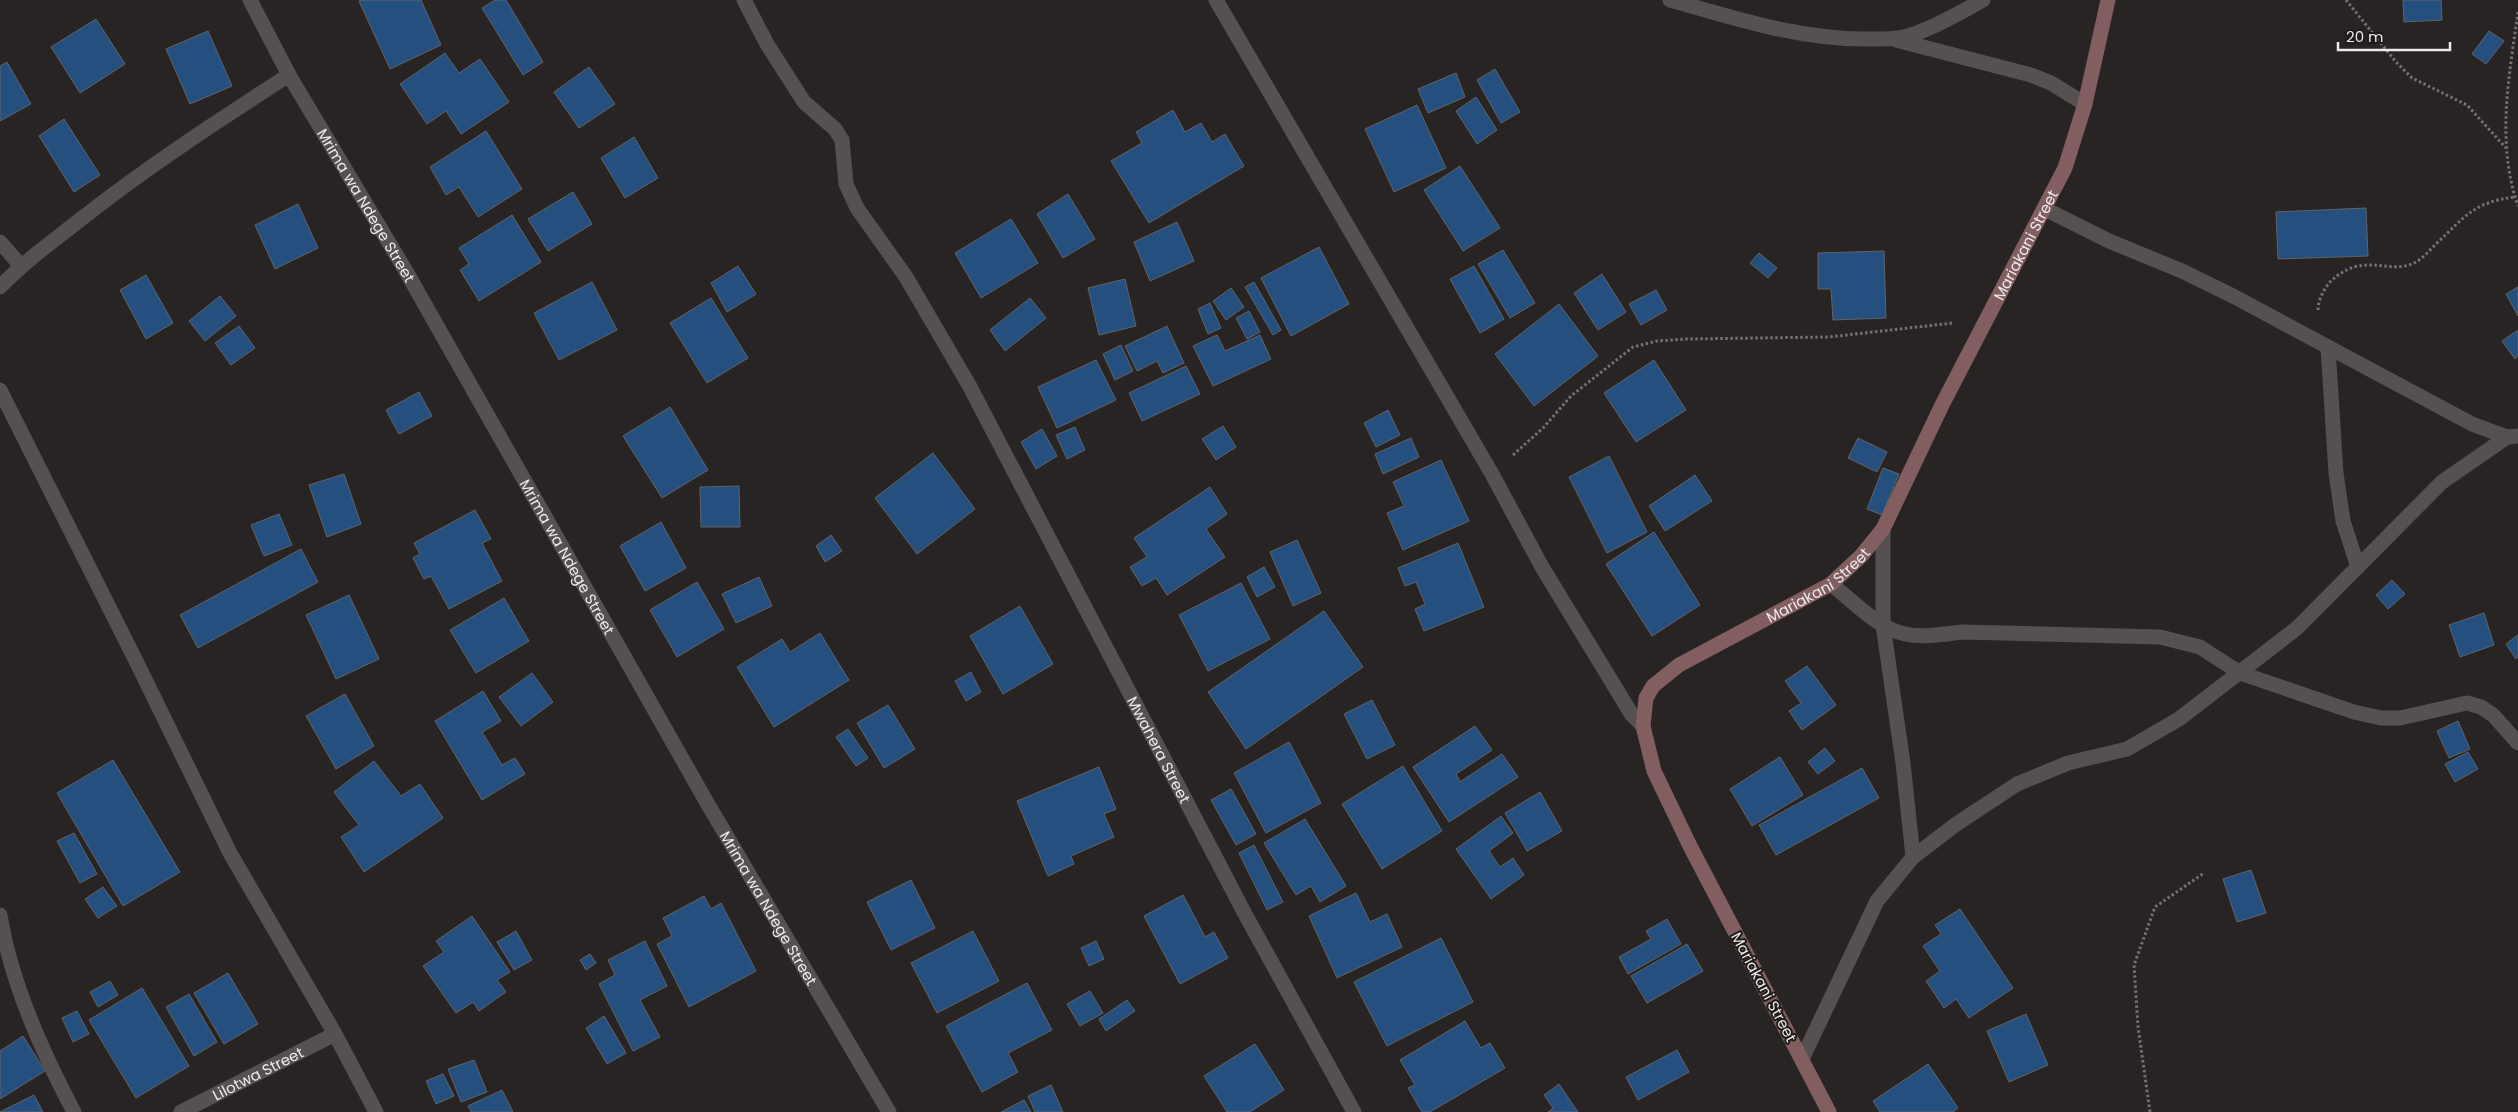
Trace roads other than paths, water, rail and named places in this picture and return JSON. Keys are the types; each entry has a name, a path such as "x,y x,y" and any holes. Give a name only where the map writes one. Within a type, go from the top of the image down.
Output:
{"street":[{"name":"Mrima wa Ndege Street","path":"250,0 289,75 407,273 706,801 889,1112"},
{"name":"Mwahera Street","path":"744,0 767,44 804,102 835,129 842,140 846,184 857,208 906,277 969,385 1241,906 1354,1112"},
{"path":"1216,0 1492,474 1542,567 1632,715 1643,726"},
{"path":"1670,0 1767,28 1815,37 1894,40 2031,75 2051,83 2085,104"},
{"path":"1894,40 1915,34 1983,0"},
{"name":"Mariakani Street","path":"1829,1112 1690,846 1654,771 1643,726 1646,698 1653,686 1679,665 1831,584 1861,556 1883,528 1942,405 2065,168 2085,104 2108,0"},
{"path":"0,287 21,266 158,161 289,75"},
{"path":"2045,209 2108,241 2182,271 2441,405 2472,424 2512,436"},
{"path":"0,242 21,266"},
{"path":"2322,344 2343,521 2358,567"},
{"path":"0,390 230,853 335,1034 376,1112"},
{"path":"1802,1059 1877,901 1913,858 1955,825 2017,784 2068,763 2127,749 2179,720 2297,628 2442,482 2512,436"},
{"path":"1883,528 1883,625 1903,763 1913,858"},
{"path":"1831,584 1883,625 1904,634 1931,636 1962,632 2160,637 2200,647 2240,673 2354,712 2381,718 2400,718 2467,704 2481,706 2493,715 2518,742"},
{"path":"0,914 13,966 34,1027 74,1112"},
{"name":"Lilotwa Street","path":"181,1112 335,1034"}]}
